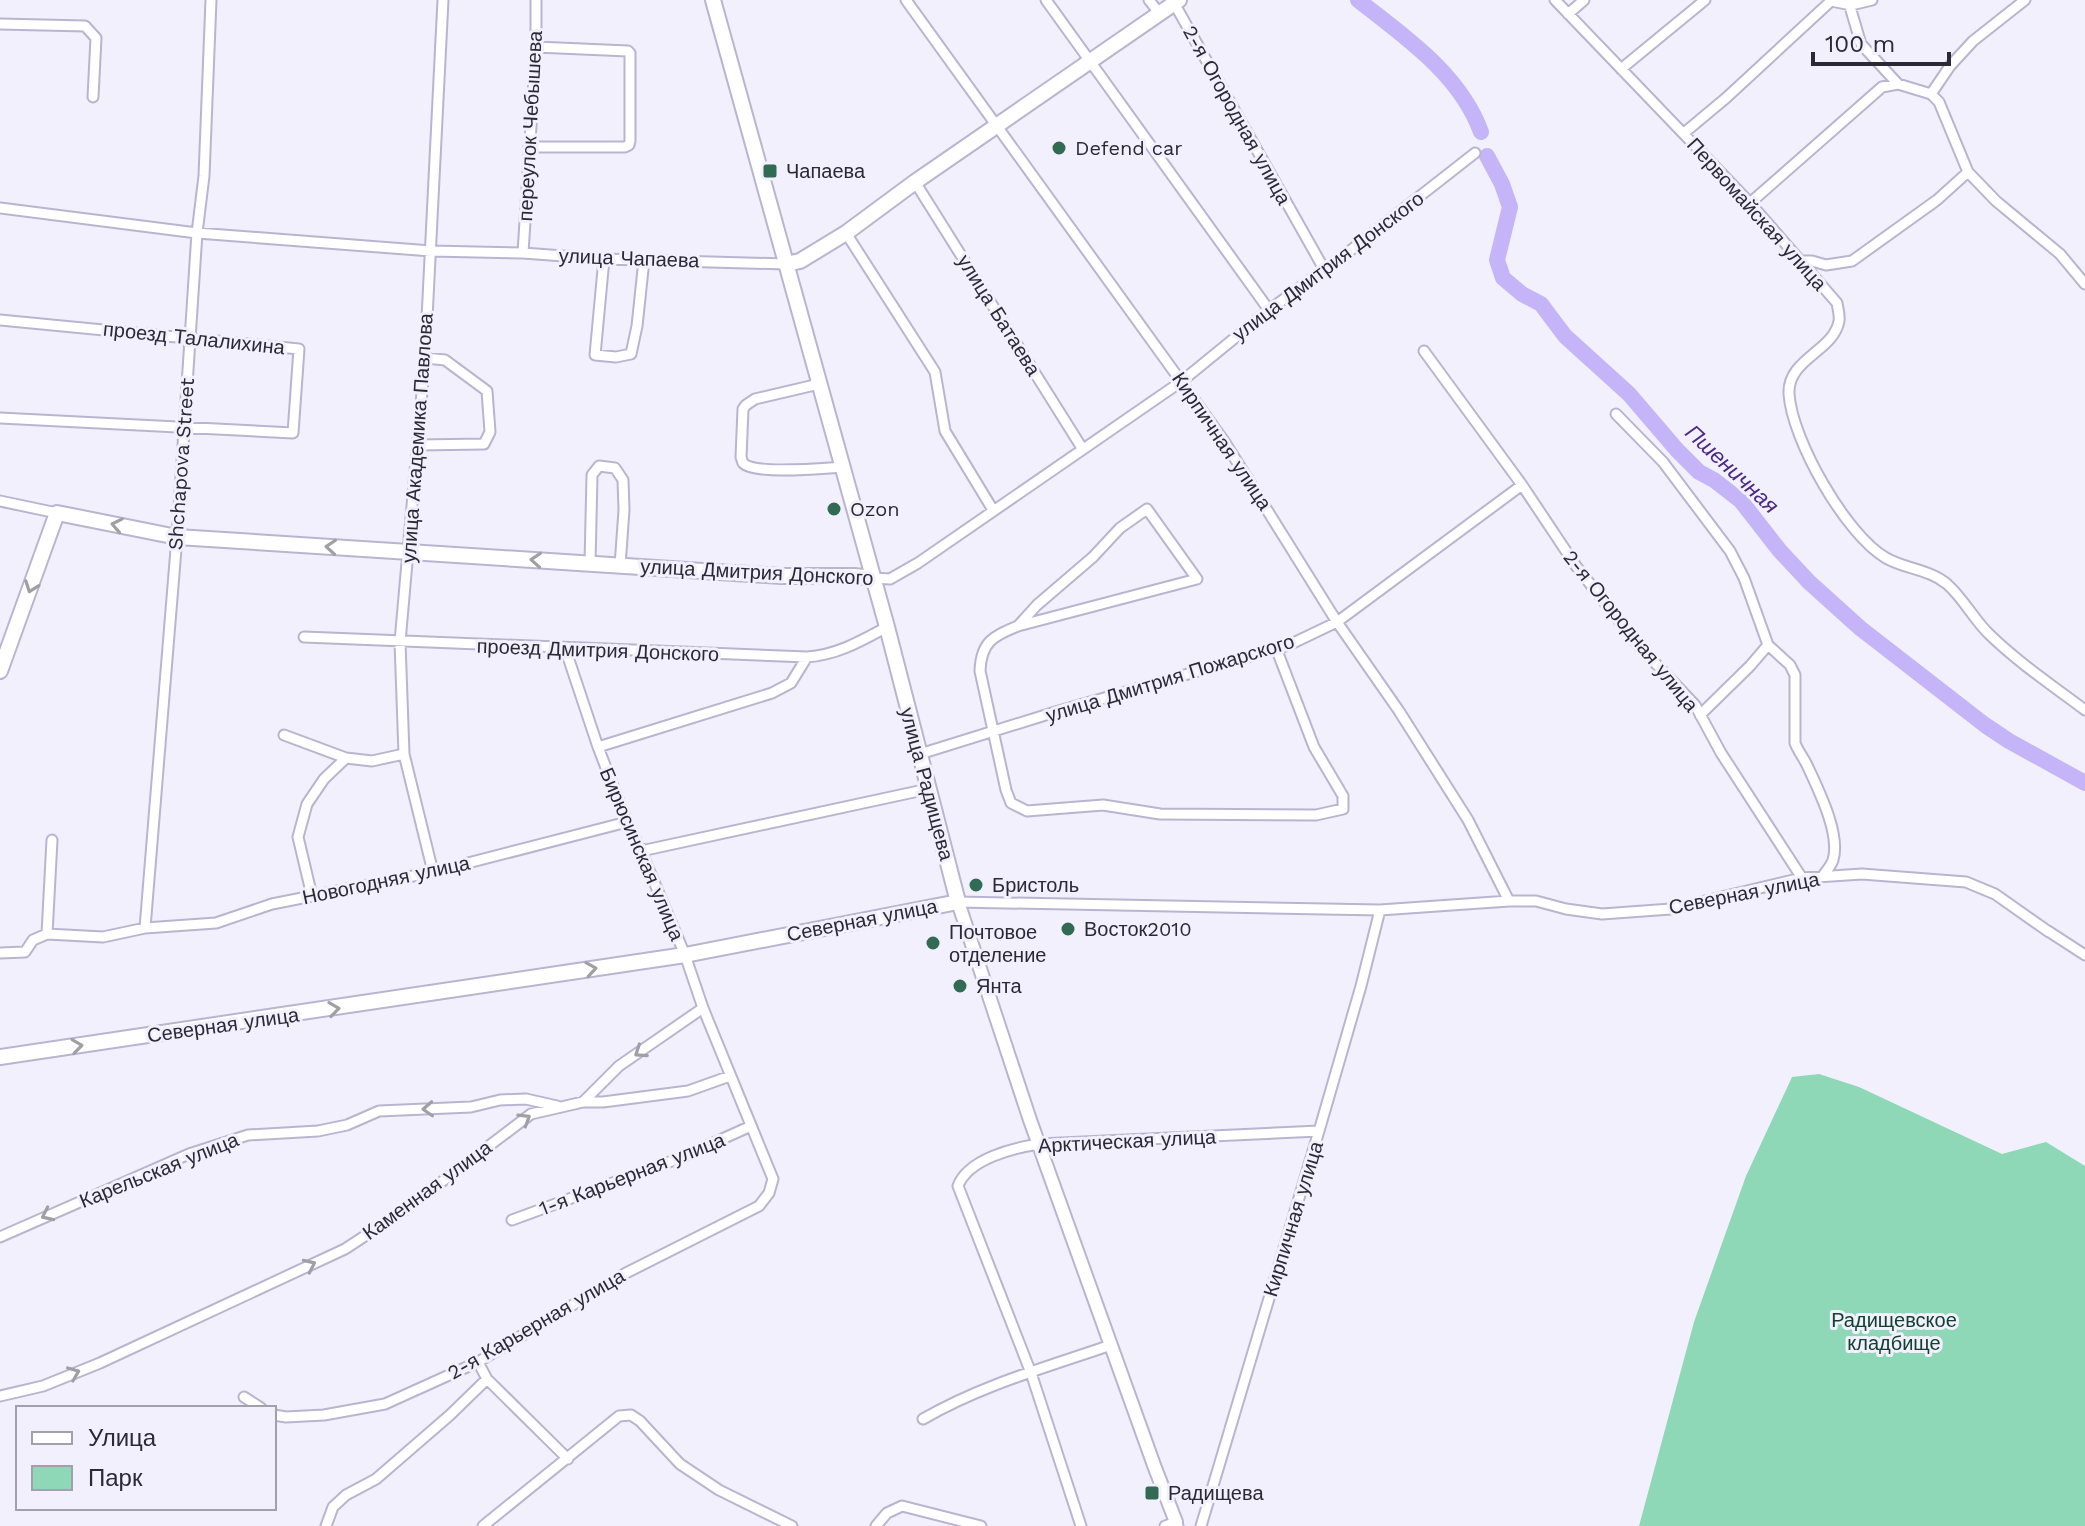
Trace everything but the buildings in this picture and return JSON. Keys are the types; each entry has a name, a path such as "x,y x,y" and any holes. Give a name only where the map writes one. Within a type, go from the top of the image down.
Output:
{"main road":[{"name":"улица Радищева","path":"713,0 887,627 958,902"},
{"name":"улица Чапаева","path":"786,264 800,261 846,233 1176,2"},
{"name":"улица Дмитрия Донского","path":"57,513 177,537 781,576 873,578"},
{"path":"0,671 57,513"},
{"name":"Северная улица","path":"0,1057 685,955 958,902"}],"street":[{"name":"Shchapova Street","path":"145,928 177,537 197,233 204,176 211,0"},
{"name":"улица Академика Павлова","path":"433,872 404,754 400,642 425,358 443,0"},
{"name":"переулок Чебышева","path":"523,253 536,47 536,0"},
{"name":"Кирпичная улица","path":"906,0 1232,453 1337,622 1399,711 1468,820 1509,901"},
{"path":"1046,0 1269,310"},
{"name":"2-я Огородная улица","path":"1149,0 1160,14"},
{"name":"Первомайская улица","path":"1555,0 1750,203 1837,303 1839,320 1834,334 1796,370 1789,392 1801,437 1826,488 1851,527 1889,560 1935,576 1947,584 1988,633 2032,671 2085,710"},
{"path":"1568,14 1584,0"},
{"path":"1621,69 1705,0"},
{"path":"1684,133 1831,1 1872,0"},
{"path":"1931,94 1950,66 1973,41 2025,0"},
{"name":"2-я Огородная улица","path":"1176,2 1324,269"},
{"path":"1849,2 1861,44 1898,84"},
{"path":"0,24 85,26 96,38 93,97"},
{"path":"529,147 625,147 630,141 628,51 536,47"},
{"path":"1750,203 1882,87 1898,84 1931,94 1939,102 1968,172 1996,201 2060,254 2085,284"},
{"name":"улица Дмитрия Донского","path":"873,578 890,579 918,563 1182,381 1269,310 1475,153"},
{"path":"1801,261 1826,265 1852,261 1937,200 1968,172"},
{"name":"улица Батаева","path":"915,182 1082,448"},
{"name":"улица Чапаева","path":"0,208 197,233 431,251 786,264"},
{"path":"846,233 935,372 945,431 993,510"},
{"path":"604,259 595,355 616,357 631,354 644,260"},
{"name":"проезд Талалихина","path":"0,320 299,349 293,433 0,418"},
{"name":"2-я Огородная улица","path":"1424,351 1522,485 1576,566 1639,646 1695,705 1721,753 1802,878"},
{"path":"418,445 484,444 490,432 487,391 445,360 425,358"},
{"path":"819,384 755,399 746,405 743,409 741,457 743,463 749,466 783,471 843,467"},
{"path":"1616,414 1663,462 1730,551 1744,578 1768,645 1790,665 1795,675 1795,743 1832,826 1835,844 1832,861 1823,876"},
{"path":"590,564 592,475 599,466 615,468 623,480 620,566"},
{"name":"улица Дмитрия Пожарского","path":"920,754 1289,645 1337,622 1522,485"},
{"name":"улица Дмитрия Донского","path":"0,501 57,513"},
{"path":"1018,626 1120,528 1147,509 1197,579 1018,626 1002,632 980,654 980,671 1006,790 1011,803 1027,811 1103,805 1160,814 1316,815 1343,809 1343,796 1314,747 1276,648"},
{"name":"проезд Дмитрия Донского","path":"304,637 807,657 826,656 887,627"},
{"path":"1700,715 1768,645"},
{"path":"565,648 598,747"},
{"name":"Бирюсинская улица","path":"773,1179 703,1008 685,955 598,747 772,693 791,683 807,657"},
{"path":"284,735 346,758 372,761 404,754"},
{"path":"312,896 298,837 307,804 324,779 346,758"},
{"path":"641,851 928,789"},
{"name":"Новогодняя улица","path":"47,934 103,937 145,928 216,923 272,904 433,872 627,822"},
{"path":"0,953 25,952 33,940 47,934 52,840"},
{"name":"Северная улица","path":"958,902 1380,910 1536,901 1602,914 1671,909 1802,878 1862,874 1966,882 1995,894 2085,955"},
{"name":"улица Радищева","path":"958,902 1173,1525"},
{"name":"Кирпичная улица","path":"1201,1526 1319,1131 1380,910"},
{"path":"583,1102 619,1066 703,1008"},
{"name":"Каменная улица","path":"0,1396 43,1386 100,1363 345,1249 406,1209 531,1114 583,1102 688,1091 730,1076"},
{"name":"Карельская улица","path":"0,1237 189,1154 248,1135 318,1131 347,1125 379,1111 471,1107 500,1100 526,1099 560,1107"},
{"name":"1-я Карьерная улица","path":"512,1220 680,1158 751,1126"},
{"name":"Арктическая улица","path":"1031,1373 958,1186 964,1172 1016,1148 1039,1144 1319,1131"},
{"name":"2-я Карьерная улица","path":"276,1415 324,1415 385,1404 478,1362 626,1273 759,1206 769,1193 773,1179"},
{"path":"923,1419 998,1383 1111,1345"},
{"path":"478,1362 487,1379 568,1459"},
{"path":"1031,1373 1081,1526"},
{"name":"2-я Карьерная улица","path":"326,1526 333,1507 346,1495 376,1479 487,1379"},
{"path":"244,1397 258,1406"},
{"path":"483,1526 619,1416 631,1415 693,1473 719,1490 792,1526"},
{"path":"876,1526 887,1513 902,1506 981,1526"}],"green space":[{"name":"Радищевское кладбище","path":"1819,1074 1859,1087 2002,1154 2046,1142 2085,1166 2085,1526 1639,1526 1694,1322 1746,1176 1792,1077"}],"waterway":[{"name":"Пшеничная","path":"1358,0 1412,43 1445,75 1460,92 1481,132"},
{"name":"Пшеничная","path":"1487,156 1510,207 1497,260 1503,278 1522,294 1541,304 1565,336 1629,394 1677,450 1699,472 1741,501 1809,582 1860,628 1985,725 2085,783"}],"place":[{"name":"Defend car","path":"1059,148"},
{"name":"Чапаева","path":"770,171"},
{"name":"Ozon","path":"834,509"},
{"name":"Бристоль","path":"976,885"},
{"name":"Восток2010","path":"1068,929"},
{"name":"Почтовое отделение","path":"933,943"},
{"name":"Янта","path":"960,986"},
{"name":"Радищева","path":"1152,1493"}]}
